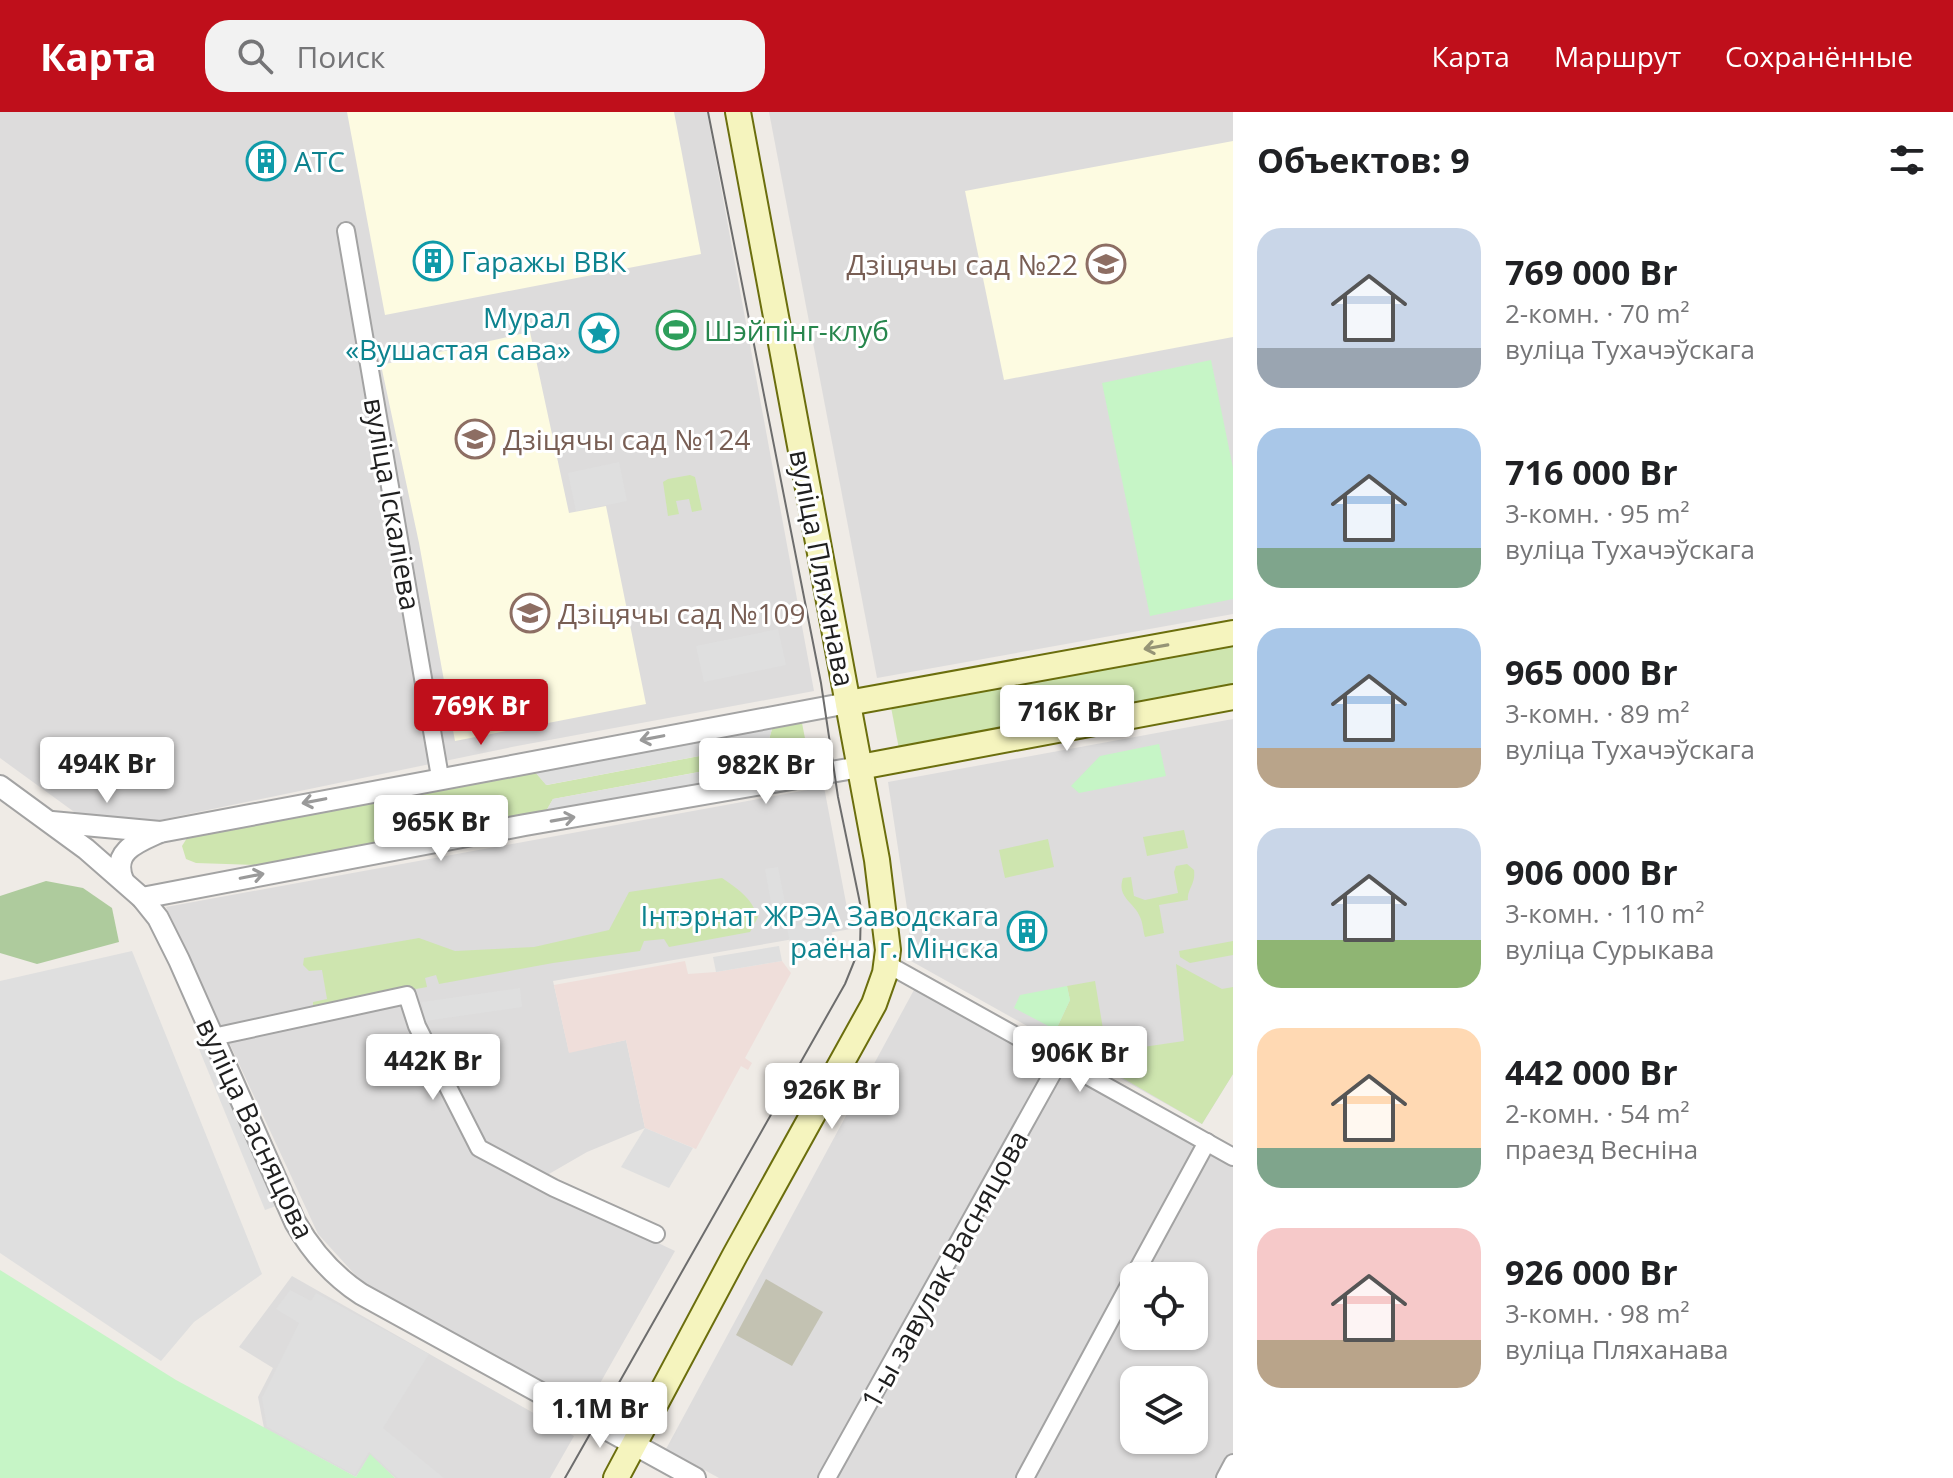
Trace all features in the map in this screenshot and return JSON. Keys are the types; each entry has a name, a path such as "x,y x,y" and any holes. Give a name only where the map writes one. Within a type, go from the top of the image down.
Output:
{"main road":[{"name":"вуліца Пляханава","path":"616,1478 874,1004 887,964 885,914 860,767 738,112"},
{"path":"848,703 1233,633"},
{"path":"860,767 1233,697"},
{"name":"вуліца Пляханава","path":"607,1478 634,1443"}],"street":[{"name":"вуліца Іскаліева","path":"346,231 440,777"},
{"path":"123,880 119,865 127,849 160,832 440,777 848,703"},
{"path":"142,898 480,833 860,767"},
{"name":"вуліца Васняцова","path":"0,786 51,822 142,898 166,934 295,1222 308,1245 338,1279 695,1478"},
{"path":"51,822 160,832"},
{"path":"887,964 1233,1157"},
{"path":"213,1037 407,995 417,1026 479,1148 554,1188 656,1234"},
{"name":"1-ы завулак Васняцова","path":"827,1478 1060,1060"},
{"path":"1142,1262 1207,1142"},
{"path":"1025,1478 1120,1302"},
{"path":"1225,1478 1233,1463"}],"shaded area":[{"path":"0,112 707,112 814,691 517,746 150,822 119,822 77,814 0,758"},
{"path":"347,112 674,112 701,254 385,315"},
{"path":"769,112 1233,112 1233,614 877,678"},
{"name":"Дзіцячы сад №22","path":"1233,141 1233,337 1004,380 965,191"},
{"path":"530,332 569,513 606,506 646,704 455,741 419,543 381,365"},
{"path":"619,462 627,501 576,511 568,473"},
{"path":"778,629 786,665 704,682 696,646"},
{"path":"1233,719 1233,1074 1202,1124 911,961 908,915 888,782"},
{"path":"772,729 768,743 546,785 535,772"},
{"path":"759,761 761,773 545,813 553,799"},
{"path":"824,787 851,929 553,981 569,1052 626,1040 645,1128 587,1152 542,1178 538,1186 675,1251 586,1408 369,1290 318,1234 166,907"},
{"path":"778,867 789,923 775,925 765,869"},
{"path":"829,919 836,953 794,962 787,928"},
{"path":"779,946 782,961 716,972 713,957"},
{"path":"132,951 262,1274 194,1322 161,1361 0,1253 0,981"},
{"path":"685,961 688,974 782,961 791,973 745,1058 752,1063 748,1070 741,1066 696,1149 645,1128 626,1040 569,1053 554,985"},
{"path":"520,988 522,1007 425,1021 422,1002"},
{"path":"915,988 1233,1167 1233,1478 719,1478 666,1449"},
{"path":"209,1044 276,1206 265,1210 199,1049"},
{"path":"645,1128 693,1148 669,1188 621,1167"},
{"path":"292,1276 574,1436 550,1478 395,1478 370,1455 356,1477 264,1428 258,1397 273,1368 239,1347"},
{"path":"766,1279 823,1312 792,1366 736,1335"},
{"path":"290,1290 311,1301 316,1293 429,1354 383,1428 444,1478 398,1478 369,1452 355,1475 267,1427 262,1398 299,1323 276,1309"}],"green space":[{"path":"1211,360 1233,468 1233,599 1150,616 1102,383"},
{"path":"690,475 695,477 702,510 692,512 689,499 676,501 679,514 668,516 663,482"},
{"path":"1233,644 1233,686 899,749 891,707"},
{"path":"802,723 810,764 761,773 758,761 553,799 545,813 258,865 196,863 186,859 182,846 187,838 535,772 547,785 768,743 772,729"},
{"path":"1159,744 1166,776 1079,793 1071,786 1100,756"},
{"path":"1184,830 1188,848 1147,856 1143,837"},
{"path":"1048,839 1054,867 1005,878 999,850"},
{"path":"1187,864 1194,870 1188,900 1159,905 1164,933 1145,937 1138,912 1122,890 1123,878 1131,877 1134,896 1145,900 1178,893 1174,872 1176,866"},
{"path":"722,878 752,904 758,917 750,932 669,947 664,939 644,941 640,951 439,984 436,975 425,978 427,987 313,1008 313,1002 327,999 322,970 309,971 303,965 304,958 419,938 455,951 534,947 609,930 629,892"},
{"path":"46,881 83,888 112,908 119,942 37,964 0,953 0,896"},
{"path":"1233,941 1233,955 1190,963 1180,957 1179,951"},
{"path":"1176,964 1222,989 1233,987 1233,1074 1202,1124 1095,1062 1109,1052 1184,1041"},
{"path":"1095,981 1106,1047 1097,1051 1056,1030 1070,1000 1067,986"},
{"path":"1067,986 1070,1000 1056,1030 1014,1008 1020,995"},
{"path":"0,1270 176,1380 356,1477 370,1454 395,1478 0,1478"}],"tram line":[{"path":"565,1478 845,984 860,947 861,908 838,797 821,683 708,112"}],"place":[{"name":"АТС","path":"266,161"},
{"name":"Гаражы ВВК","path":"433,261"},
{"name":"Дзіцячы сад №22","path":"1106,264"},
{"name":"Шэйпінг-клуб","path":"676,330"},
{"name":"Мурал «Вушастая сава»","path":"599,333"},
{"name":"Дзіцячы сад №124","path":"475,439"},
{"name":"Дзіцячы сад №109","path":"530,613"},
{"name":"Інтэрнат ЖРЭА Заводскага раёна г. Мінска","path":"1027,931"}]}
